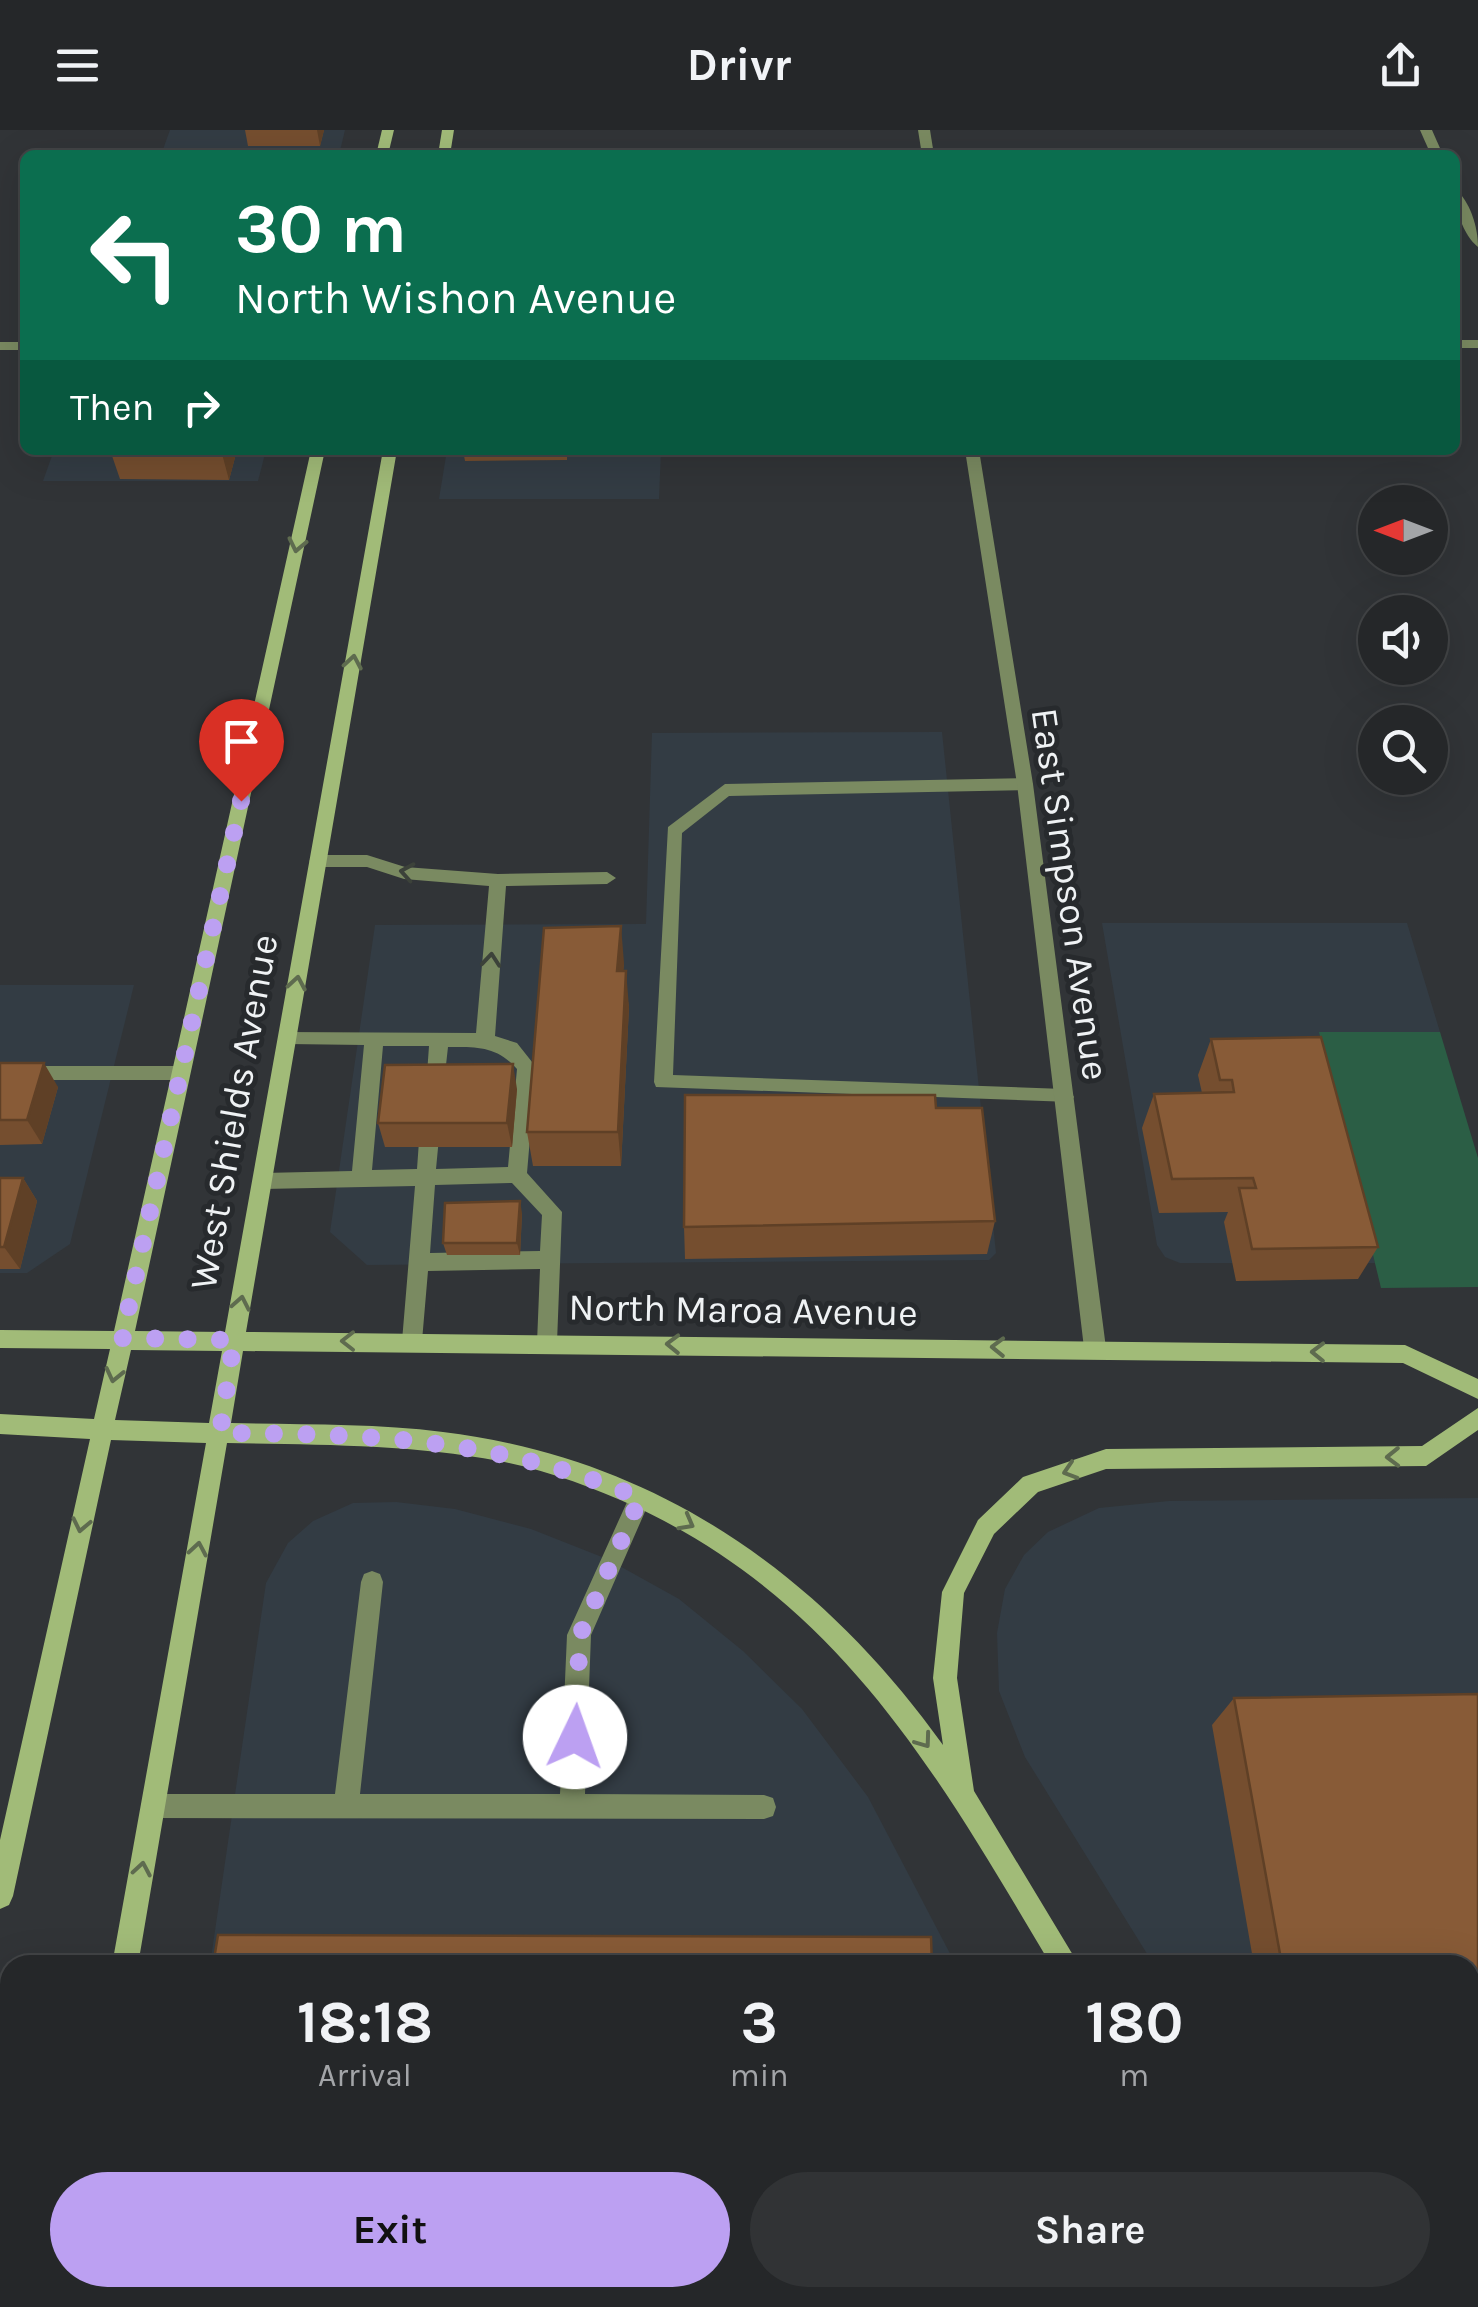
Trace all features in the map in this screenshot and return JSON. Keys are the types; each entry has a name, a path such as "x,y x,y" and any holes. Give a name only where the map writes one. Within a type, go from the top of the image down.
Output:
{"main road":[{"name":"West Shields Avenue","path":"0,1896 317,455"},
{"name":"West Shields Avenue","path":"127,1955 389,455"},
{"name":"North Maroa Avenue","path":"0,1339 1404,1354 1478,1389"},
{"path":"962,1793 945,1678 954,1592 986,1527 1032,1484 1106,1460 1426,1456 1478,1418"},
{"path":"0,1424 384,1436 450,1442 583,1474 640,1498 744,1557 792,1593 854,1652 962,1793 1060,1955"}],"street":[{"path":"1460,204 1478,243"},
{"name":"East Simpson Avenue","path":"973,455 1025,784 1095,1348"},
{"path":"1025,784 725,790 674,831 662,1082 1064,1097"},
{"path":"318,861 367,860 404,873 498,880 607,878"},
{"path":"485,1040 498,880"},
{"path":"288,1036 485,1040 510,1048 527,1066 517,1174 552,1212 547,1343"},
{"path":"360,1178 374,1038"},
{"path":"436,1074 439,1038"},
{"path":"0,1074 181,1074"},
{"path":"412,1342 430,1126"},
{"path":"263,1181 517,1174"},
{"path":"418,1262 550,1260"},
{"path":"572,1806 580,1635 640,1498"},
{"path":"346,1805 372,1582"},
{"path":"153,1806 764,1806"}],"shaded area":[{"path":"170,130 345,130 340,150 163,150"},
{"path":"52,455 265,455 258,481 43,481"},
{"path":"446,455 661,455 659,499 439,499"},
{"path":"942,732 996,1253 989,1260 367,1265 330,1232 375,925 646,924 652,733"},
{"path":"1102,923 1407,923 1440,1032 1320,1033 1375,1263 1180,1263 1165,1257 1157,1245"},
{"path":"0,985 134,985 70,1244 27,1273 0,1273"},
{"path":"1478,1498 1478,1955 1148,1955 1025,1757 999,1691 997,1633 1005,1589 1024,1555 1048,1532 1099,1508 1169,1501"},
{"path":"396,1502 455,1509 531,1529 607,1559 679,1599 743,1651 802,1709 868,1797 951,1955 211,1955 266,1583 288,1543 313,1521 353,1503"}],"green space":[{"path":"1319,1032 1440,1032 1478,1158 1478,1287 1381,1288"}],"building":[{"path":"621,926 617,971 626,971 618,1132 527,1132 544,928"},
{"path":"1321,1037 1378,1247 1252,1249 1239,1188 1256,1188 1253,1178 1172,1179 1154,1094 1234,1092 1232,1080 1220,1080 1211,1039"},
{"path":"0,1063 44,1063 27,1120 0,1120"},
{"path":"513,1064 507,1123 378,1123 385,1065"},
{"path":"685,1095 935,1095 936,1108 982,1108 995,1221 684,1227"},
{"path":"0,1178 23,1178 4,1247 0,1247"},
{"path":"520,1201 517,1243 443,1243 445,1203"},
{"path":"1478,1694 1478,1955 1280,1955 1234,1698"},
{"path":"218,1935 931,1937 932,1955 215,1955"}],"route":[{"path":"241,801 122,1338 234,1340 220,1433 384,1436 450,1442 522,1456 583,1474 640,1498 580,1635 575,1737"}]}
